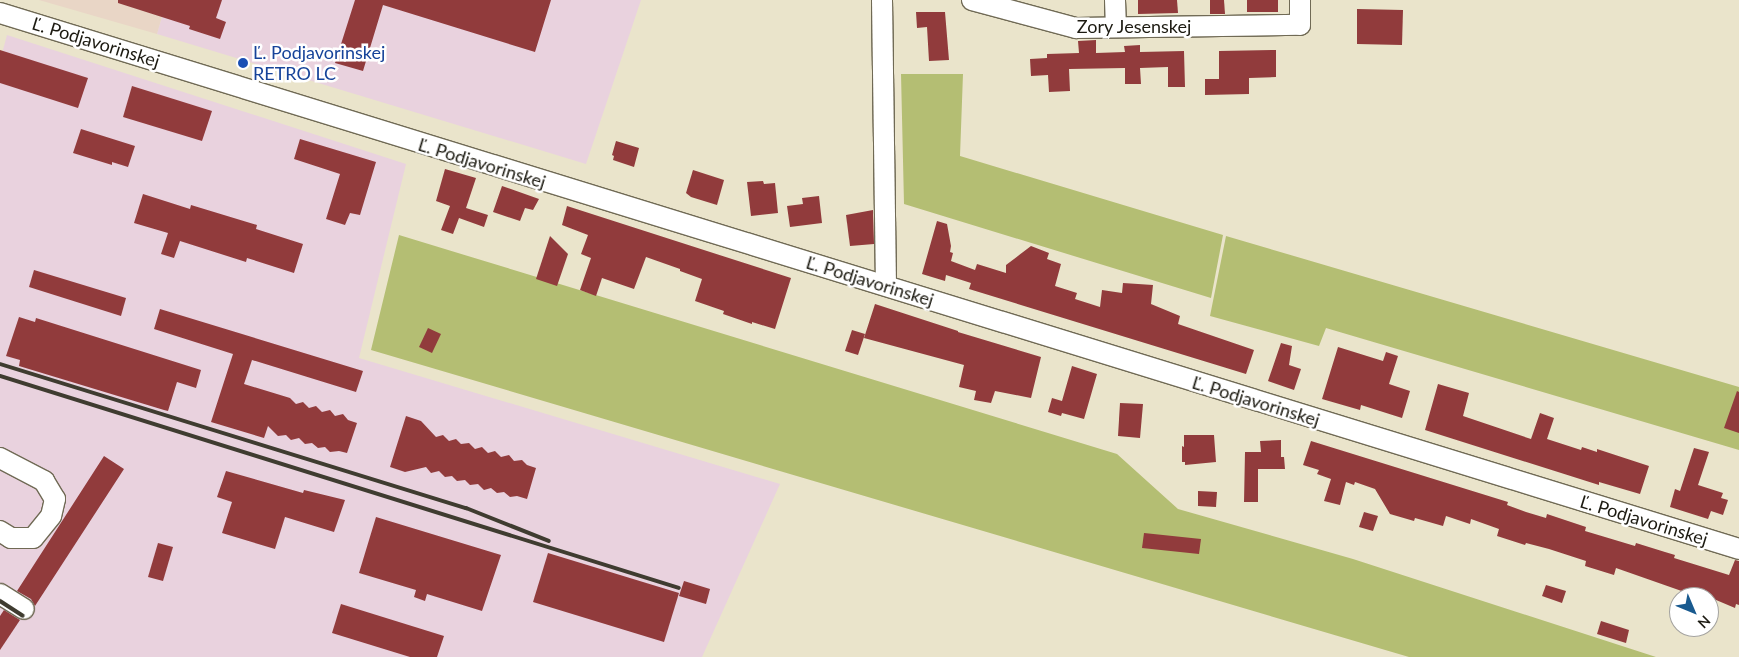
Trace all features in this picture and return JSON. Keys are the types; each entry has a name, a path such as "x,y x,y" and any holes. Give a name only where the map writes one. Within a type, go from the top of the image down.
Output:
{"street":[{"path":"882,0 886,285"},
{"name":"Zory Jesenskej","path":"972,0 1076,28 1300,25 1300,0"},
{"path":"1115,0 1116,27"},
{"name":"Ľ. Podjavorinskej","path":"0,13 1739,549"},
{"path":"0,458 44,481 55,499 51,516 33,538 11,538 0,531"},
{"path":"0,594 24,609"}],"shaded area":[{"path":"39,0 167,0 157,34"},
{"path":"167,0 641,0 586,164 157,34"},
{"path":"7,35 406,164 359,358 780,484 702,657 0,657 0,61"}],"green space":[{"path":"901,74 963,74 960,156 1223,235 1211,298 904,204"},
{"path":"399,235 1117,454 1178,509 1353,559 1656,657 1409,657 371,350"},
{"path":"1226,236 1739,387 1739,450 1326,328 1319,346 1210,316"}],"building":[{"path":"118,0 222,0 216,18 226,22 220,39 189,29 190,26 118,3"},
{"path":"355,0 551,0 535,52 383,5 363,71 335,63"},
{"path":"1138,0 1177,0 1178,13 1138,14"},
{"path":"1210,0 1224,0 1225,14 1210,14"},
{"path":"1247,0 1278,0 1278,12 1247,12"},
{"path":"1357,9 1403,10 1402,45 1357,44"},
{"path":"916,12 945,12 949,60 929,61 927,27 917,28"},
{"path":"1096,40 1096,53 1125,52 1124,46 1140,45 1140,52 1184,51 1185,87 1168,87 1168,67 1140,68 1141,84 1125,84 1125,68 1069,69 1070,91 1049,92 1048,75 1031,76 1030,59 1047,58 1047,54 1079,53 1078,41"},
{"path":"0,50 88,78 78,108 0,83"},
{"path":"1276,50 1276,77 1249,78 1249,94 1205,95 1205,79 1219,79 1219,51"},
{"path":"132,86 212,111 202,141 123,117"},
{"path":"81,129 135,146 128,167 112,162 112,165 73,153"},
{"path":"300,139 376,162 360,215 350,213 345,225 326,219 340,174 294,159"},
{"path":"616,141 639,148 634,167 613,160 614,156 612,155"},
{"path":"445,169 476,178 466,208 488,215 484,227 459,218 453,234 441,230 450,206 436,201"},
{"path":"693,170 724,180 717,205 691,197 686,193"},
{"path":"763,181 764,184 775,183 778,213 751,216 747,182"},
{"path":"502,186 539,199 533,210 525,208 520,221 493,212"},
{"path":"143,194 190,209 191,205 257,225 256,229 303,244 294,273 247,258 246,262 180,241 174,258 161,254 168,233 134,223"},
{"path":"819,196 822,223 790,227 787,206 803,204 802,198"},
{"path":"567,206 791,278 775,329 752,322 752,324 723,314 724,311 695,301 702,279 646,257 634,289 602,278 596,296 580,290 591,258 581,254 588,235 562,225"},
{"path":"873,210 874,244 850,246 846,215"},
{"path":"937,221 947,224 951,246 950,252 953,253 951,261 975,270 977,264 1006,273 1006,265 1031,246 1049,253 1047,259 1061,264 1055,286 1077,293 1075,299 1100,307 1102,290 1122,293 1123,283 1153,285 1151,304 1180,316 1178,324 1254,350 1246,374 969,289 971,283 946,275 945,281 922,274"},
{"path":"550,236 568,254 557,286 536,279"},
{"path":"34,270 126,298 121,316 29,287"},
{"path":"875,304 1041,357 1031,398 995,391 991,403 974,400 976,391 959,387 964,365 864,338"},
{"path":"160,309 363,371 356,392 252,360 244,384 290,398 296,404 303,402 309,408 316,406 322,412 330,410 335,416 343,414 348,420 357,423 347,453 339,451 330,452 325,447 318,448 312,443 305,444 299,438 291,440 286,435 278,436 268,426 264,438 211,422 233,354 154,329"},
{"path":"19,317 35,322 36,318 201,370 196,388 177,382 168,411 19,366 20,360 6,356"},
{"path":"428,328 441,334 432,353 419,347"},
{"path":"852,330 865,334 858,355 845,351"},
{"path":"1281,343 1292,346 1289,365 1301,369 1294,390 1268,381"},
{"path":"1338,347 1383,361 1386,352 1398,356 1389,384 1410,391 1402,418 1361,405 1360,410 1322,399"},
{"path":"1072,366 1097,374 1084,419 1062,413 1061,416 1048,412 1052,398 1062,401"},
{"path":"1438,384 1469,393 1463,416 1531,439 1540,413 1554,418 1547,439 1581,450 1582,447 1597,452 1597,449 1649,466 1640,494 1599,482 1599,485 1425,430"},
{"path":"1737,391 1739,392 1739,433 1724,428"},
{"path":"1120,403 1143,404 1140,438 1118,436"},
{"path":"406,416 421,421 436,437 443,435 449,441 456,439 461,444 469,443 475,449 482,447 488,453 495,451 501,457 509,455 514,461 522,460 527,465 536,468 527,499 517,496 510,497 504,492 497,493 491,488 484,490 478,484 470,485 465,480 457,481 452,476 445,477 439,471 431,473 426,467 405,472 390,467"},
{"path":"1184,435 1214,435 1216,462 1185,465 1185,462 1182,462"},
{"path":"1281,440 1281,457 1284,457 1285,469 1258,469 1258,502 1244,502 1245,452 1261,452 1260,441"},
{"path":"1311,441 1508,502 1507,505 1526,512 1546,518 1547,514 1586,527 1585,531 1635,546 1636,543 1675,555 1674,558 1729,575 1735,560 1739,561 1739,605 1736,604 1735,608 1719,601 1719,587 1670,587 1616,568 1614,575 1585,566 1586,561 1549,549 1526,543 1525,545 1497,536 1499,529 1471,519 1470,524 1446,516 1443,526 1415,518 1414,521 1390,514 1375,489 1355,482 1354,485 1346,482 1340,505 1324,501 1331,479 1317,474 1319,470 1303,465"},
{"path":"1694,448 1709,452 1698,485 1723,493 1721,498 1728,500 1723,515 1711,511 1708,519 1670,507 1675,489 1680,491"},
{"path":"104,456 124,469 35,606 31,599 17,591"},
{"path":"226,471 303,493 304,490 345,500 334,532 285,517 275,549 222,533 232,502 217,497"},
{"path":"1198,491 1217,492 1216,507 1198,506"},
{"path":"1364,512 1378,516 1373,531 1359,527"},
{"path":"376,517 501,555 482,611 427,594 425,601 414,597 416,590 359,573"},
{"path":"1144,533 1201,539 1199,554 1142,548"},
{"path":"158,543 173,547 163,581 148,577"},
{"path":"548,553 679,593 664,642 533,602"},
{"path":"684,581 710,589 706,604 679,596"},
{"path":"1546,585 1566,591 1562,603 1542,596"},
{"path":"341,604 444,636 437,657 410,657 332,633"},
{"path":"4,610 20,620 0,650 0,616"},
{"path":"1601,621 1629,630 1626,643 1597,634"}],"railway":[{"path":"0,364 466,508 549,541"},
{"path":"0,376 679,588"},
{"path":"0,601 23,616"}],"place":[{"name":"Ľ. Podjavorinskej RETRO LC","path":"243,63"}]}
